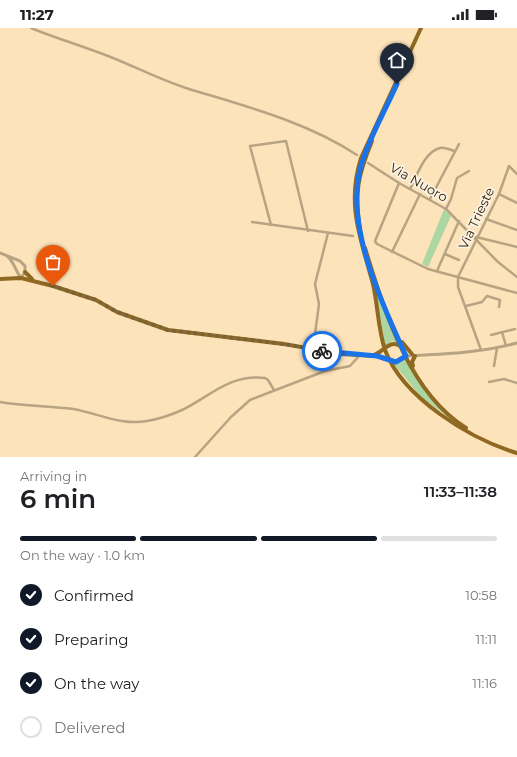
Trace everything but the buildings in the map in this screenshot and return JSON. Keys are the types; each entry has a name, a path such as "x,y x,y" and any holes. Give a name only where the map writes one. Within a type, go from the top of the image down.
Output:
{"main road":[{"path":"422,28 359,173 357,193 361,237 378,288 402,347 415,374 437,403 458,423 492,442 517,452"},
{"path":"422,28 361,158 354,185 354,203 358,237 373,286 385,349 390,360 415,392 441,414 480,439 517,452"},
{"path":"25,272 34,281"},
{"path":"12,278 17,273"},
{"path":"0,279 21,278 34,281 96,300 117,312 168,330 284,344 313,350 360,356 372,356 398,362 406,356"},
{"path":"395,330 404,346 415,355 412,362 416,371 415,374"},
{"path":"372,356 394,343 402,347"}],"street":[{"path":"31,28 66,43 114,58 187,88 222,98 292,122 342,145 357,155"},
{"path":"271,225 250,146 286,141 308,231"},
{"path":"430,199 459,144"},
{"path":"410,188 426,159 432,152 444,148 455,151"},
{"name":"Via Nuoro","path":"368,163 399,183 446,209 498,262 517,277"},
{"name":"Via Trieste","path":"458,277 499,194 509,166 517,174"},
{"path":"446,209 457,178 469,171"},
{"path":"399,183 375,241 377,244 437,271 517,293"},
{"path":"392,252 420,194"},
{"path":"499,194 517,203"},
{"path":"486,219 517,230"},
{"path":"437,271 459,221"},
{"path":"252,222 308,231 353,236"},
{"path":"313,350 319,304 315,284 328,233"},
{"path":"476,238 517,247"},
{"path":"0,253 20,261 25,266 25,272 21,278 17,273 17,268 8,257"},
{"path":"445,254 459,260"},
{"path":"458,277 458,287 481,351"},
{"path":"466,306 482,302 487,296 500,300 499,307"},
{"path":"491,335 515,329"},
{"path":"502,332 506,346"},
{"path":"406,356 481,351 517,343"},
{"path":"402,347 415,355"},
{"path":"494,366 497,348"},
{"path":"195,457 231,417 250,400 325,371 350,366 360,356"},
{"path":"0,402 43,408 73,410 131,423 147,421 183,410 225,384 239,379 265,378 274,390"},
{"path":"489,382 504,379 517,383"}],"green space":[{"path":"444,209 451,216 428,267 422,264"},
{"path":"375,286 398,343 392,341 385,346"},
{"path":"405,358 438,407 452,420 421,397 393,363 400,363"}],"way so far":[{"path":"53,286 96,300 117,312 168,330 284,344 322,351"}],"route":[{"path":"322,351 360,356 377,356 396,362 406,356 376,283 361,237 357,206 359,173 397,84"}]}
